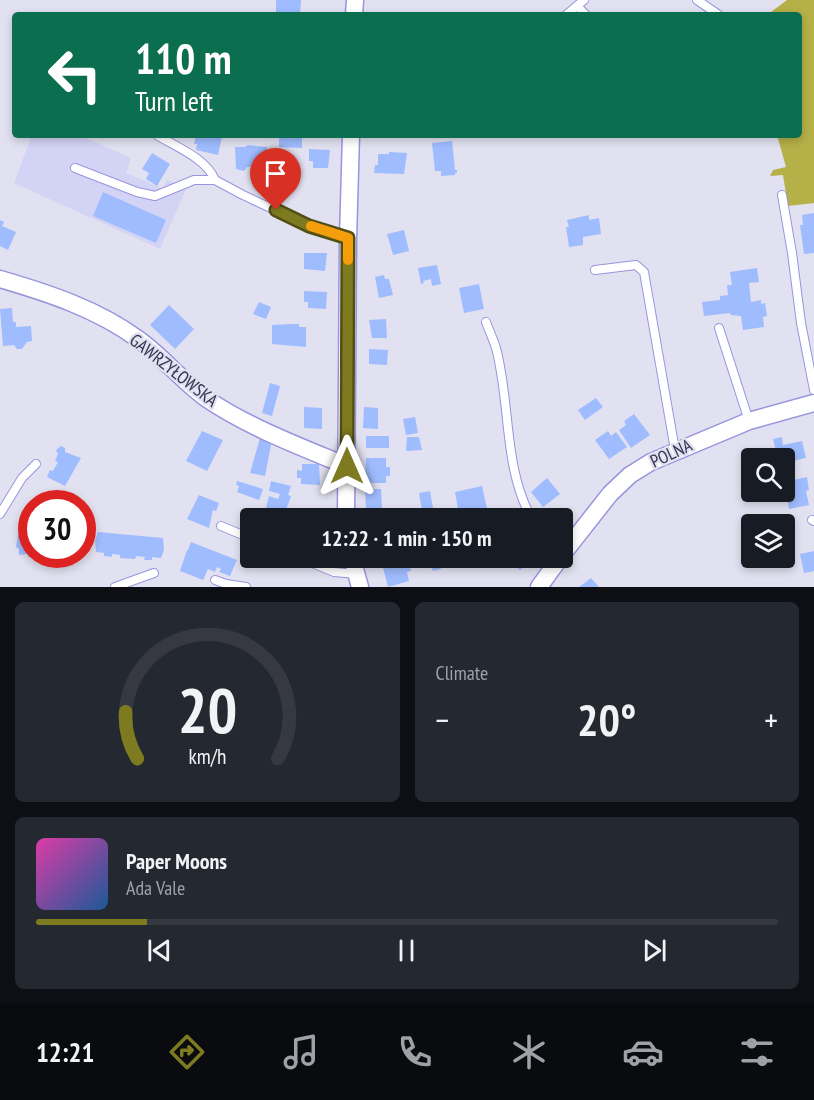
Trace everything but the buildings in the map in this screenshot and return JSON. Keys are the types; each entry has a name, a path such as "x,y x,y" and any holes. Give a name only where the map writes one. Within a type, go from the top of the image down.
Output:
{"street":[{"path":"346,508 351,138"},
{"name":"GAWRZYŁOWSKA","path":"0,279 52,294 92,312 137,338 214,403 240,418 347,466"},
{"name":"POLNA","path":"573,540 610,494 630,475 651,462 675,450 749,421 814,404"},
{"name":"POLNA","path":"538,587 552,568"}],"lane":[{"path":"697,0 715,12"},
{"path":"162,138 201,162 212,173 215,180"},
{"path":"75,168 136,192 154,196 194,180 215,180 309,226 348,238"},
{"path":"782,195 801,323 814,390"},
{"path":"595,270 636,265 644,272 675,450"},
{"path":"486,322 496,348 514,469 526,508"},
{"path":"719,328 749,421"},
{"path":"0,514 22,478 36,464"},
{"path":"221,526 240,534"},
{"path":"324,568 334,572 356,573"},
{"path":"115,587 154,573"},
{"path":"215,580 246,587"}],"shaded area":[{"path":"787,0 814,0 814,203 788,206 783,175 770,176 773,170 786,167 778,138 802,138 802,12 771,12"},
{"path":"31,138 86,138 131,158 126,173 163,189 167,180 187,187 160,249 14,183"}],"slow traffic":[{"path":"311,226 348,238 348,260"}],"route":[{"path":"276,210 309,226 348,238 347,466"}]}
